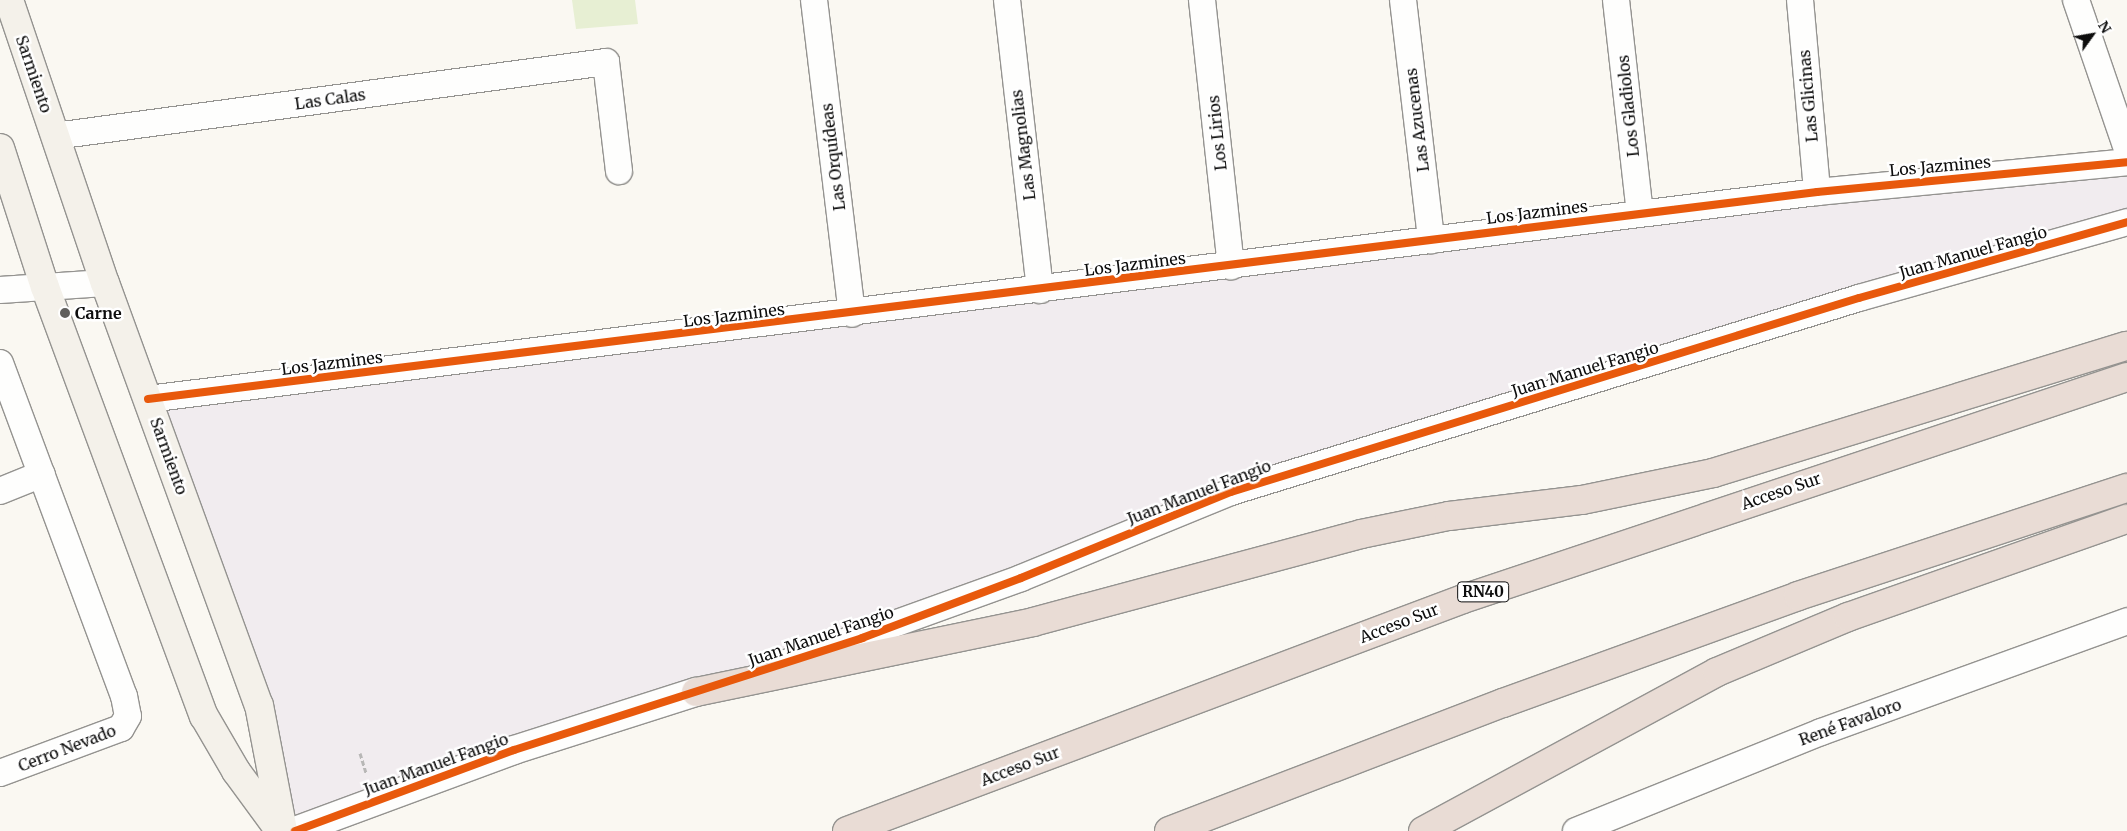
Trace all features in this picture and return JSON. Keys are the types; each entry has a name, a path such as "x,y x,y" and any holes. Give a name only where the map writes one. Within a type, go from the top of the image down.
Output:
{"highway":[{"path":"696,692 1033,622 1361,534 1449,516 1582,500 1705,475 2127,346"},
{"name":"Acceso Sur","path":"848,831 1463,599 2127,377"},
{"path":"1169,831 1493,706 1789,600 2127,488"},
{"path":"1423,831 1716,672 1848,617 2127,519"}],"main road":[{"name":"Sarmiento","path":"9,0 105,283 258,705 282,831"},
{"name":"Sarmiento","path":"0,148 45,287 204,716 236,771 282,831"}],"street":[{"name":"Las Orquídeas","path":"814,0 852,314"},
{"name":"Las Magnolias","path":"1007,0 1040,290"},
{"name":"Los Lirios","path":"1202,0 1231,266"},
{"name":"Las Azucenas","path":"1403,0 1431,240"},
{"name":"Los Gladiolos","path":"1616,0 1640,213"},
{"name":"Las Glicinas","path":"1800,0 1816,192"},
{"path":"2076,0 2127,149"},
{"name":"Las Calas","path":"55,136 606,62 619,171"},
{"name":"Los Jazmines","path":"148,399 852,314 1640,213 1816,192 2127,162"},
{"name":"Juan Manuel Fangio","path":"295,831 514,750 862,638 1021,578 1230,492 1859,298 2127,222"},
{"path":"0,290 105,283"},
{"path":"0,362 42,474 0,491"},
{"name":"Cerro Nevado","path":"0,773 120,728 128,716 124,696 42,474"},
{"name":"René Favaloro","path":"1576,831 1821,732 2127,621"}],"shaded area":[{"path":"2127,162 2127,222 1355,454 1021,578 295,831 148,399"}],"green space":[{"path":"572,0 635,0 638,24 576,29"}],"cycle path":[{"path":"148,399 1817,192 2127,162"},
{"path":"295,831 514,750 862,638 1021,578 1231,492 1859,298 2127,222"}],"place":[{"name":"Carne","path":"65,313"}]}
